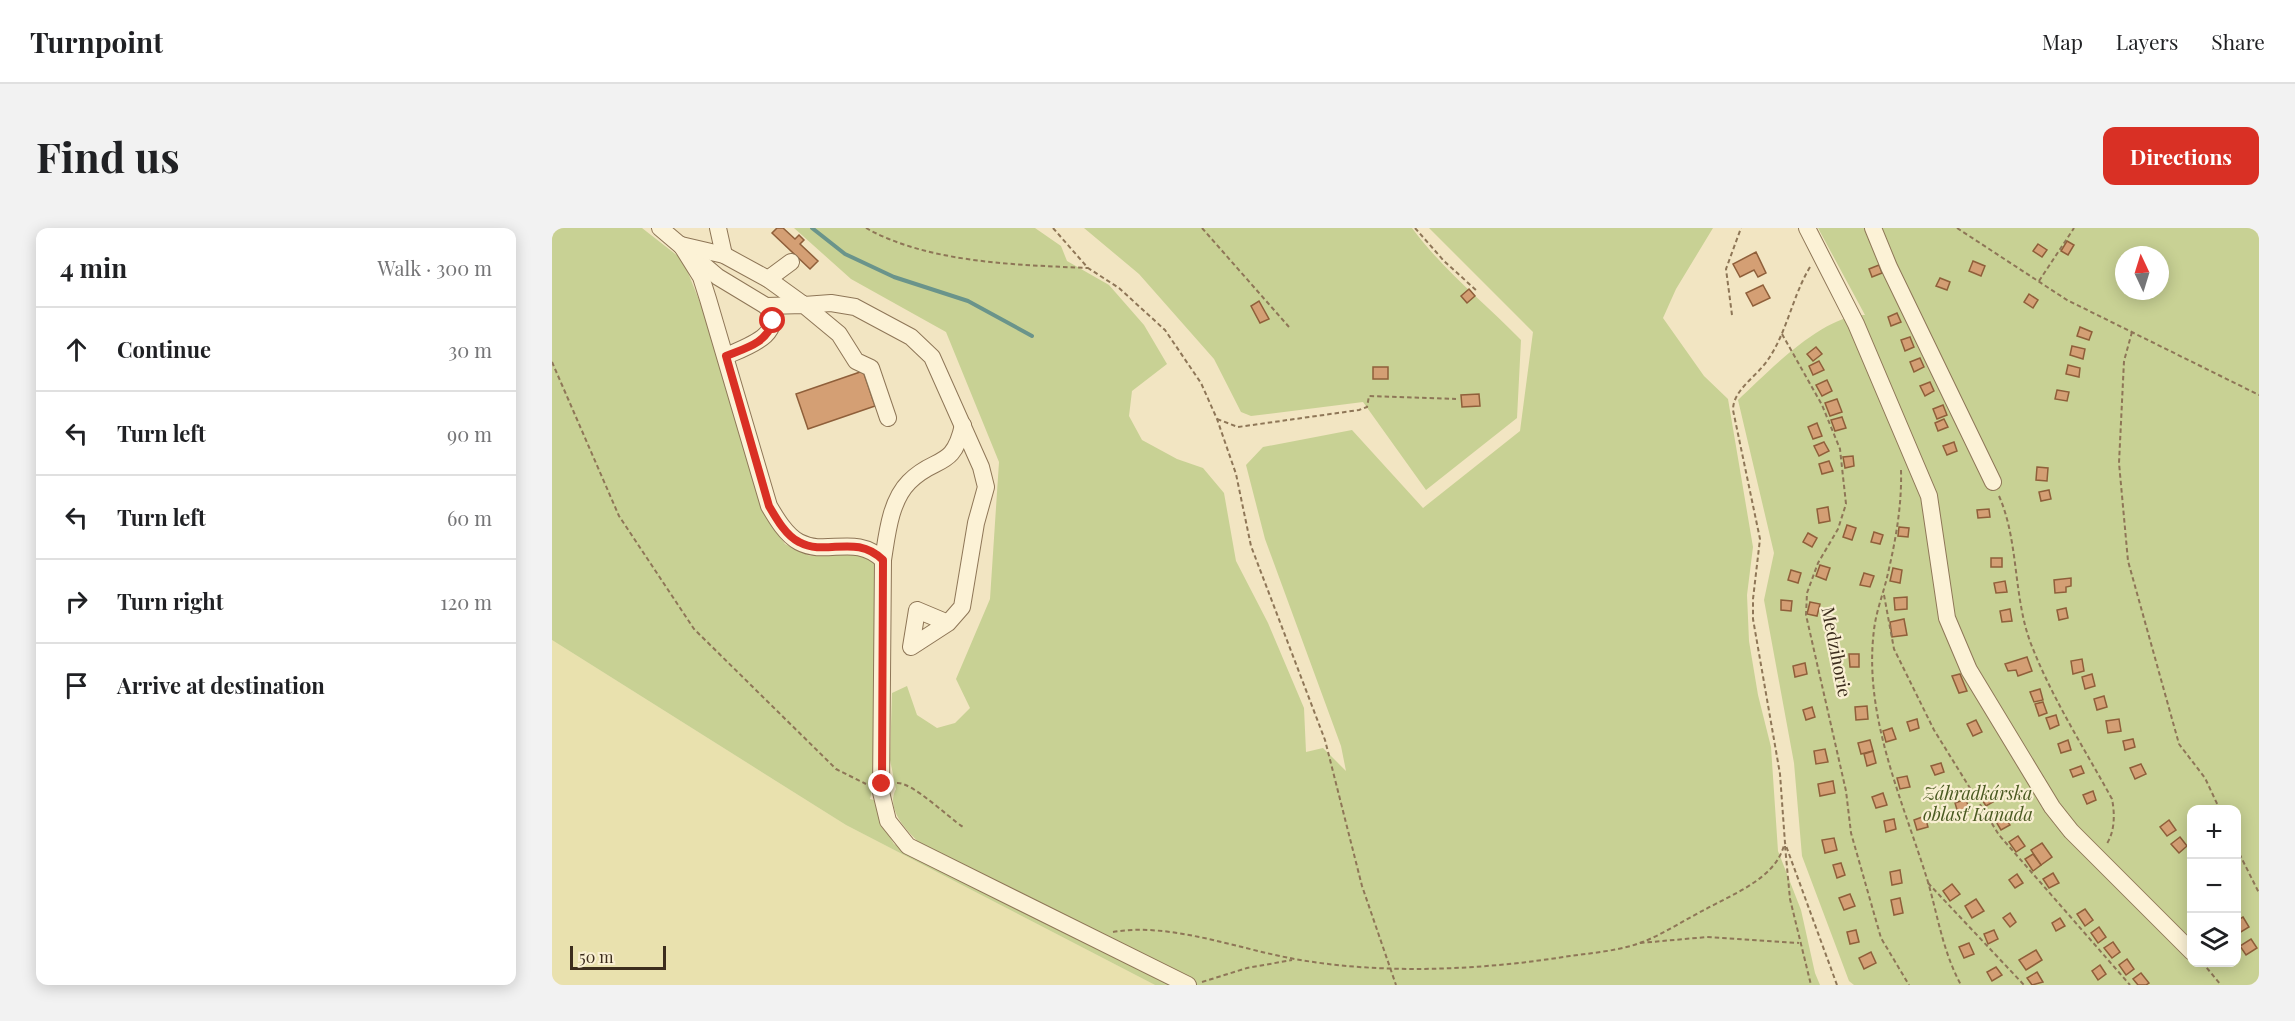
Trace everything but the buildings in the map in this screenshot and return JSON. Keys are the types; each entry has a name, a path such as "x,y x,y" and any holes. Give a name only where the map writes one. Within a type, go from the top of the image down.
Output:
{"street":[{"path":"660,228 718,277 766,306 831,303 855,307 911,337 932,357 981,467 986,488 976,523 962,607 948,623"},
{"path":"718,228 724,255"},
{"path":"1807,228 1856,324 1929,496 1947,618 1970,670 2052,807 2096,856 2187,947"},
{"path":"1873,228 1889,267 1993,482"},
{"path":"681,245 724,255 768,279 839,334 856,361 871,368 888,418"},
{"path":"681,245 700,277 726,356 769,506 781,525 798,542 819,547 863,547 874,551 883,560"},
{"path":"768,279 791,262"},
{"path":"726,356 761,341 770,332 773,321 766,306"},
{"path":"963,425 955,450 944,462 920,472 907,483 896,502 883,560 882,788 888,821 908,846 1188,985"}],"path":[{"path":"866,228 879,235 957,259 1088,268"},
{"path":"1053,228 1088,268 1119,288 1165,330 1201,383 1217,419 1236,474 1251,546 1325,740 1362,886 1396,985"},
{"path":"1202,228 1289,327"},
{"path":"1415,228 1444,261 1477,291"},
{"path":"1732,315 1726,269 1741,228"},
{"path":"1957,228 2067,300 2259,395"},
{"path":"2039,281 2074,228"},
{"path":"1811,985 1790,899 1780,774 1753,619 1760,539 1733,410 1738,393 1767,362 1782,334 1799,288 1819,251"},
{"path":"2132,332 2124,361 2119,463 2127,561 2179,744 2205,778 2218,805"},
{"name":"Medzihorie","path":"1782,334 1822,405 1840,449 1846,504 1838,529 1818,563 1807,593 1806,615 1846,791 1851,833 1881,938 1909,985"},
{"path":"552,362 619,516 694,629 836,769 882,788 904,783 963,827"},
{"path":"1217,419 1238,426 1359,410 1367,407 1369,396 1456,399"},
{"name":"Medzihorie","path":"1904,437 1902,496 1874,628 1872,662 1884,745 1928,883 1933,908 1949,959 1961,985"},
{"path":"1993,482 2008,516 2013,559 2030,642 2112,799 2115,812 2111,838 2096,856"},
{"name":"Medzihorie","path":"1883,592 1894,649 1934,730 1993,826 2130,985"},
{"path":"1638,944 1728,897 1765,874 1782,855 1785,843"},
{"path":"1785,843 1837,985"},
{"path":"2241,857 2259,893"},
{"name":"Medzihorie","path":"1928,883 2024,985"},
{"path":"1089,936 1137,929 1165,931 1298,960"},
{"path":"1194,985 1277,961 1298,960 1416,969 1535,962 1638,944 1707,938 1799,942"},
{"path":"2205,967 2220,985"}],"shaded area":[{"path":"552,640 846,825 1155,985 552,985"}],"green space":[{"path":"552,228 642,228 683,260 703,310 763,512 785,544 810,556 844,552 862,554 878,567 875,778 870,799 878,801 881,822 894,844 1172,985 1155,985 846,825 552,640"},
{"path":"794,228 1035,228 1061,246 1067,261 1109,285 1144,325 1167,364 1132,391 1129,416 1142,440 1177,459 1203,468 1224,493 1236,561 1268,623 1304,708 1306,752 1323,748 1346,771 1341,746 1265,539 1246,465 1263,447 1352,430 1423,508 1520,431 1533,332 1429,228 1713,228 1676,289 1663,318 1704,376 1728,399 1753,547 1747,595 1749,641 1758,695 1771,747 1778,851 1801,910 1815,973 1820,985 1197,985 932,854 910,834 897,816 894,807 893,798 896,789 890,760 892,693 907,686 917,715 937,728 955,723 970,708 956,679 990,599 999,462 946,332 851,279"},
{"path":"1084,228 1412,228 1451,272 1521,340 1517,418 1426,490 1363,402 1251,416 1241,412 1214,359 1139,274"},
{"name":"Záhradkárska oblasť Kanada","path":"1818,228 2259,228 2259,985 1854,985 1849,981 1802,856 1794,763 1764,600 1774,553 1738,400 1780,361 1814,334 1849,317 1865,315"}],"waterway":[{"path":"812,228 845,254 894,277 968,301 1032,336"}],"route":[{"path":"773,321 770,332 761,341 726,356 769,506 781,525 798,542 819,547 849,545 863,547 874,551 883,560 882,784"}]}
